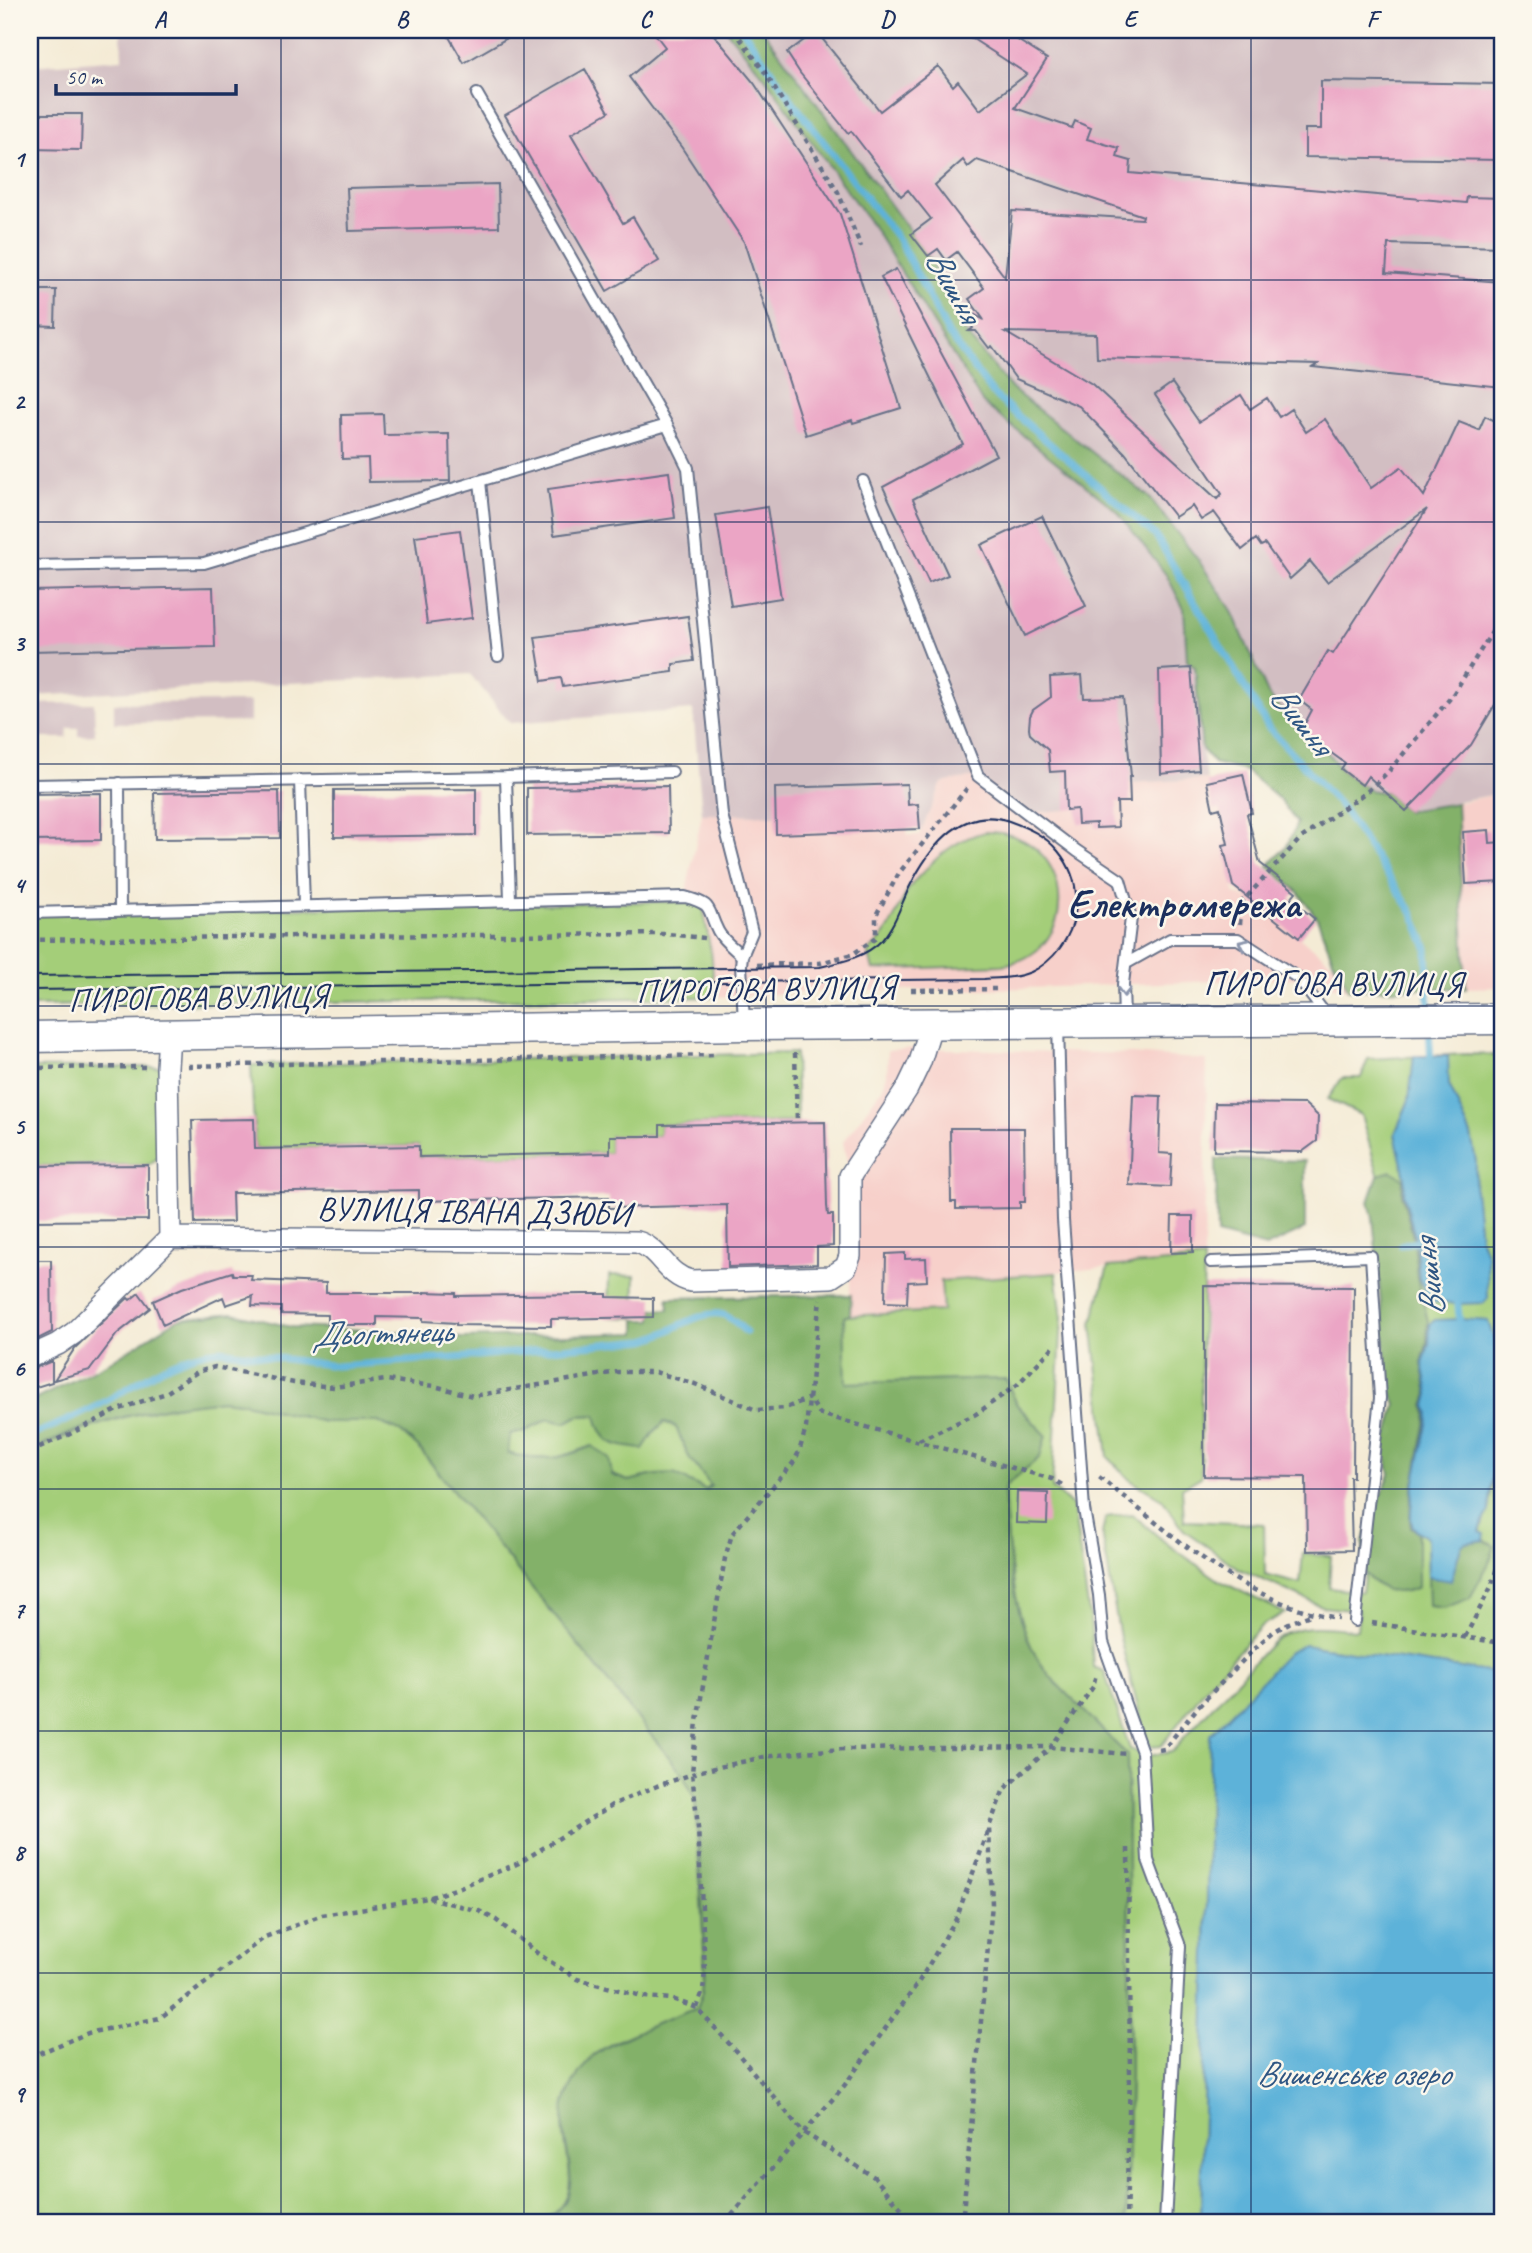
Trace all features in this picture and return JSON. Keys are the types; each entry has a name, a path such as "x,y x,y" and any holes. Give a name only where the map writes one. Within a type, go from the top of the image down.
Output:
{"main road":[{"name":"ПИРОГОВА ВУЛИЦЯ","path":"30,1037 1058,1021 1502,1019"}],"street":[{"path":"822,1278 839,1273 849,1262 850,1176 907,1089 920,1062 933,1023"},
{"path":"30,1357 74,1333 170,1237 167,1067 169,1034"},
{"name":"ВУЛИЦЯ ІВАНА ДЗЮБИ","path":"170,1237 637,1242 652,1249 674,1274 691,1281 822,1278"}],"lane":[{"path":"477,94 667,425 688,468 722,815 752,932 742,961 744,1025"},
{"path":"30,566 204,563 667,425"},
{"path":"480,481 498,656"},
{"path":"863,481 978,776 1120,880 1131,918 1123,985 1124,1021"},
{"path":"30,785 672,772"},
{"path":"506,777 509,900"},
{"path":"300,780 304,906"},
{"path":"120,783 120,911"},
{"path":"30,913 685,897 702,901 711,912 719,933 742,961"},
{"path":"1127,963 1170,939 1238,939 1298,978 1340,1020"},
{"path":"1058,1021 1063,1220 1084,1509 1103,1642 1142,1752 1148,1860 1180,1946 1165,2223"},
{"path":"1211,1262 1371,1256 1380,1398 1354,1620"}],"path":[{"path":"734,30 764,71 838,192 861,247"},
{"path":"1238,939 1242,902 1300,839 1369,790 1390,771 1452,696 1502,617"},
{"path":"30,940 668,934 711,939 742,961 820,963 853,954 876,938 876,915 899,873 978,776"},
{"path":"911,990 998,989"},
{"path":"797,1122 795,1053 808,1053"},
{"path":"30,1068 725,1055"},
{"path":"697,2008 703,1991 705,1970 698,1827 692,1773 697,1721 728,1544 732,1534 793,1463 803,1440 822,1278"},
{"path":"917,1441 976,1414 1017,1385 1056,1344 1071,1319"},
{"path":"30,1451 117,1410 166,1393 197,1372 215,1367 307,1384 334,1387 386,1380 434,1385 473,1396 617,1372 655,1372 695,1384 756,1410 786,1408 809,1398"},
{"path":"809,1398 820,1414 1052,1479 1065,1485 1084,1509"},
{"path":"1081,1463 1205,1560 1258,1590 1313,1614 1502,1643"},
{"path":"1465,1637 1492,1585 1502,1549"},
{"path":"30,2057 88,2033 160,2018 265,1937 284,1928 341,1910 428,1898 488,1877 519,1863 611,1805 692,1773 764,1757 844,1749 1051,1747 1127,1754 1164,1749 1198,1707 1273,1632 1313,1614"},
{"path":"725,2223 844,2086 918,1983 956,1919 1004,1788 1051,1747 1093,1686 1103,1642"},
{"path":"1124,1742 1127,1754"},
{"path":"962,2223 992,1905 989,1827"},
{"path":"1126,2223 1130,2074 1128,1838"},
{"path":"428,1898 479,1911 496,1920 537,1953 577,1979 645,1997 672,1999 697,2008 803,2132 874,2177 914,2223"}],"shaded area":[{"path":"121,30 726,30 764,76 876,231 983,403 1117,511 1167,576 1184,609 1187,661 1195,667 1207,779 1129,783 1130,766 1066,810 1027,813 978,776 942,783 920,833 918,805 908,805 907,784 775,788 775,815 702,814 693,710 510,723 470,674 30,696 30,66 122,59"},
{"path":"763,30 1502,30 1502,793 1406,811 1387,793 1369,790 1341,770 1325,749 1301,731 1269,696 1231,609 1199,561 1149,497 1012,389 962,329 928,256"},
{"path":"250,702 250,722 114,723 114,703"},
{"path":"94,703 95,735 78,736 78,728 68,728 67,738 37,738 37,728 30,728 30,704"},
{"path":"978,776 1027,813 1077,809 1078,824 1096,823 1118,827 1117,802 1130,802 1129,783 1207,779 1213,809 1220,808 1221,814 1227,813 1228,818 1252,813 1249,820 1226,826 1230,843 1223,846 1235,894 1251,900 1335,965 1341,971 1348,990 1298,978 714,997 712,959 702,902 685,897 702,814 775,815 777,834 907,829 908,835 919,835 942,783"},
{"path":"1502,793 1502,987 1466,988 1457,803"},
{"path":"915,1048 1132,1054 1207,1060 1204,1259 941,1282 943,1311 850,1315 850,1176 843,1142 883,1087 887,1075 888,1050"}],"green space":[{"path":"726,30 763,30 928,256 962,329 1012,389 1149,497 1199,561 1231,609 1269,696 1301,731 1325,749 1341,770 1369,790 1387,793 1406,811 1457,803 1466,988 1348,990 1317,918 1298,892 1268,866 1287,846 1297,823 1280,800 1246,771 1214,763 1202,749 1195,667 1187,661 1184,609 1167,576 1117,511 983,403 876,231 764,76"},
{"path":"985,832 1015,837 1037,850 1052,870 1059,893 1057,917 1048,938 1029,955 1002,965 873,970 868,951 888,929 913,883 952,846"},
{"path":"702,901 712,959 714,997 30,1006 30,913"},
{"path":"795,1053 797,1122 660,1125 660,1136 610,1136 610,1153 419,1157 418,1146 255,1149 251,1065"},
{"path":"1467,1054 1502,1055 1502,1363 1487,1321 1435,1320 1430,1324 1429,1344 1423,1364 1429,1394 1426,1406 1429,1413 1411,1515 1413,1527 1427,1539 1428,1577 1480,1533 1489,1511 1499,1409 1498,1379 1502,1374 1502,1674 1304,1645 1210,1735 1201,2223 1126,2223 1130,2074 1127,1754 1051,1677 1037,1657 1024,1628 1011,1568 1004,1487 1040,1457 1031,1419 1017,1405 1006,1379 845,1383 844,1316 943,1311 941,1281 1056,1273 1062,1317 1052,1488 1073,1506 1091,1627 1093,1667 1104,1671 1130,1749 1147,1756 1172,1752 1277,1639 1304,1628 1357,1630 1359,1611 1323,1607 1239,1569 1184,1530 1162,1499 1130,1480 1108,1457 1092,1323 1108,1267 1204,1259 1201,1477 1182,1488 1184,1521 1264,1524 1265,1575 1300,1584 1303,1553 1331,1556 1329,1588 1362,1592 1370,1537 1394,1490 1402,1397 1381,1236 1378,1174 1361,1115 1328,1099 1342,1078 1361,1078 1368,1059","holes":["1414,1057 1449,1085 1471,1135 1476,1162 1475,1191 1480,1237 1487,1256 1486,1273 1419,1279 1416,1241 1404,1195 1405,1177 1395,1133 1409,1100"]},
{"path":"167,1067 169,1150 148,1165 30,1166 30,1068"},
{"path":"1216,1159 1305,1161 1305,1229 1266,1247 1217,1234"},
{"path":"1391,1171 1403,1178 1402,1195 1414,1240 1417,1278 1428,1321 1427,1343 1422,1363 1428,1394 1424,1405 1427,1414 1411,1500 1410,1522 1411,1527 1418,1532 1418,1587 1402,1592 1382,1588 1363,1572 1363,1541 1390,1474 1384,1449 1396,1404 1390,1387 1386,1359 1373,1218 1369,1202 1378,1175"},
{"path":"609,1275 635,1276 634,1318 608,1317"},
{"path":"851,1295 850,1315 844,1317 846,1383 1006,1379 1017,1405 1046,1435 1040,1457 1004,1487 1014,1589 1019,1609 1031,1646 1043,1667 1127,1754 1130,2074 1126,2223 537,2223 553,2215 569,2192 563,2113 567,2096 580,2072 590,2059 611,2045 640,2030 697,2008 703,1991 705,1970 698,1827 695,1799 682,1773 418,1447 400,1431 378,1422 325,1422 222,1400 172,1406 127,1416 78,1430 30,1451 30,1402 108,1363 178,1319 233,1313 291,1327 462,1338 636,1333 636,1320 652,1320 653,1310 669,1309 668,1298","holes":["596,1415 602,1433 611,1442 643,1449 664,1422 676,1427 689,1457 711,1486 706,1490 674,1474 628,1481 612,1475 609,1458 592,1446 571,1454 541,1459 508,1453 510,1434 526,1431 548,1419 565,1423 578,1416"]},
{"path":"222,1400 325,1422 378,1422 400,1431 418,1447 682,1773 695,1799 705,1970 703,1991 697,2008 641,2030 591,2058 573,2088 564,2114 569,2192 563,2204 553,2214 537,2223 30,2223 30,1451 124,1417 172,1406"},
{"path":"596,1415 654,1432 664,1422 676,1427 689,1457 711,1486 706,1490 655,1475 628,1481 612,1475 592,1446 571,1454 541,1459 508,1453 510,1434 526,1431 548,1419 565,1423 578,1416"},
{"path":"1132,1514 1166,1543 1220,1581 1285,1613 1262,1625 1207,1686 1161,1746 1151,1747 1146,1739 1120,1638 1102,1533 1106,1517"},
{"path":"1484,1540 1495,1546 1470,1598 1444,1608 1429,1606 1428,1577 1451,1580 1461,1546"}],"water":[{"path":"1414,1056 1448,1056 1449,1085 1471,1135 1476,1162 1475,1191 1480,1237 1487,1256 1488,1298 1484,1303 1431,1302 1419,1279 1416,1241 1404,1195 1405,1177 1395,1134 1409,1100"},
{"path":"1435,1320 1488,1321 1502,1363 1502,1374 1498,1380 1499,1409 1489,1511 1480,1532 1485,1534 1484,1540 1461,1546 1451,1581 1428,1577 1427,1539 1413,1527 1411,1515 1429,1413 1426,1406 1429,1394 1423,1364 1429,1344 1430,1324"},
{"name":"Вишенське озеро","path":"1304,1645 1502,1674 1502,2223 1201,2223 1210,1735 1289,1652"}],"building":[{"path":"445,30 521,30 464,63"},
{"path":"652,30 710,30 754,83 840,214 901,408 806,435 744,242 682,148 629,77 665,47"},
{"path":"959,30 1002,30 1047,59 1015,108 1072,128 1075,121 1091,128 1087,139 1119,148 1117,157 1131,161 1130,173 1466,203 1467,197 1502,198 1502,247 1388,244 1386,273 1502,282 1502,387 1313,367 1318,364 1097,358 1096,334 1005,332 1092,384 1217,499 1222,494 1155,395 1172,383 1199,422 1241,395 1250,409 1267,398 1279,417 1291,409 1306,432 1325,419 1371,488 1401,467 1424,496 1459,422 1479,430 1485,416 1502,424 1502,693 1471,745 1406,811 1368,776 1362,785 1341,769 1345,763 1301,731 1312,710 1299,700 1328,651 1333,654 1427,509 1327,582 1310,561 1290,579 1265,544 1261,546 1256,539 1242,550 1214,512 1201,520 1192,506 1175,517 1125,453 1079,406 1016,379 992,346 989,348 976,331 969,331 973,328 955,303 984,320 969,299 984,288 957,252 946,260 938,249 928,256 911,234 931,219 908,190 901,196 851,131 848,133 800,73 787,53 816,31 880,111 938,66 953,86 958,81 980,110 1027,74","holes":["963,160 968,167 977,160 1143,216 1142,219 1012,211 1005,277 935,185"]},
{"path":"585,69 609,112 571,134 623,223 633,217 659,261 607,291 505,115"},
{"path":"1321,81 1502,84 1502,160 1305,157 1305,129 1321,129"},
{"path":"30,114 82,114 81,150 30,149"},
{"path":"498,184 499,227 349,231 347,188"},
{"path":"896,269 996,455 913,499 948,575 929,583 883,487 963,444 881,277"},
{"path":"30,290 56,290 55,326 30,325"},
{"path":"383,414 384,435 449,434 450,481 369,482 368,458 342,459 341,415"},
{"path":"669,472 675,518 554,535 548,489"},
{"path":"767,507 781,598 731,606 716,515"},
{"path":"1042,516 1086,606 1025,636 981,545"},
{"path":"460,530 472,618 427,624 415,536"},
{"path":"213,587 215,647 30,651 30,591"},
{"path":"688,616 694,661 673,664 673,672 563,687 561,678 542,681 535,637"},
{"path":"1191,668 1199,770 1161,774 1159,670"},
{"path":"1082,675 1084,698 1123,697 1131,776 1130,802 1117,802 1118,827 1096,828 1096,823 1078,824 1077,809 1066,810 1065,771 1050,772 1048,750 1030,734 1030,716 1033,710 1051,697 1050,677"},
{"path":"1243,774 1252,813 1247,814 1260,863 1296,892 1290,899 1315,919 1299,938 1233,886 1223,845 1228,844 1220,808 1213,810 1207,782"},
{"path":"907,784 908,805 918,804 920,829 776,834 775,788"},
{"path":"668,786 669,833 527,835 527,788"},
{"path":"476,789 476,835 334,837 334,790"},
{"path":"279,791 280,838 155,839 154,793"},
{"path":"101,793 101,840 30,841 30,794"},
{"path":"1489,830 1490,843 1502,842 1502,882 1466,884 1463,832"},
{"path":"1133,1095 1161,1096 1159,1153 1172,1154 1170,1187 1129,1185"},
{"path":"1215,1103 1305,1104 1318,1116 1317,1141 1302,1152 1214,1151"},
{"path":"254,1119 255,1149 419,1146 419,1157 610,1153 610,1136 660,1136 660,1125 825,1122 827,1206 828,1215 833,1215 833,1246 817,1247 817,1264 728,1267 727,1205 609,1208 609,1197 419,1201 419,1190 232,1193 233,1222 195,1223 192,1120"},
{"path":"950,1128 1024,1128 1025,1202 1020,1202 1020,1208 956,1209 956,1202 951,1202"},
{"path":"148,1165 148,1220 30,1221 30,1166"},
{"path":"1172,1216 1193,1216 1193,1252 1171,1253"},
{"path":"905,1253 905,1259 926,1258 927,1281 908,1282 907,1303 885,1302 886,1254"},
{"path":"30,1260 51,1260 52,1332 30,1343"},
{"path":"232,1272 233,1275 252,1275 251,1280 326,1283 326,1293 424,1292 456,1293 456,1296 607,1294 607,1297 653,1298 653,1317 551,1319 551,1326 456,1325 423,1321 423,1318 377,1317 377,1325 327,1325 327,1315 281,1314 281,1307 252,1306 253,1296 226,1305 223,1297 163,1325 153,1301 182,1288"},
{"path":"1204,1286 1354,1287 1353,1477 1350,1477 1352,1550 1307,1551 1306,1477 1204,1476"},
{"path":"139,1293 150,1308 117,1334 90,1370 54,1380 75,1348 128,1298 130,1300"},
{"path":"52,1361 52,1382 30,1389 30,1370"},
{"path":"1017,1492 1048,1493 1047,1524 1016,1523"}],"waterway":[{"name":"Вишня","path":"743,30 794,103 900,242 949,335 994,395 1156,536 1268,727 1343,809 1413,913 1427,948 1429,1012"},
{"name":"Вишня","path":"1429,1028 1431,1065"},
{"path":"1401,1245 1424,1239"},
{"name":"Вишня","path":"1457,1296 1460,1326"},
{"name":"Дьогтянець","path":"30,1436 91,1409 187,1357 220,1350 336,1366 645,1340 705,1315 715,1314 727,1316 746,1332"}],"tram line":[{"path":"30,976 820,967 853,958 876,946 891,928 909,888 936,846 961,825 975,819 991,817 1029,829 1053,845 1072,874 1076,899 1072,924 1054,955 1031,972 1002,978 30,990"}],"district":[{"name":"Електромережа","path":"1184,903"}]}
